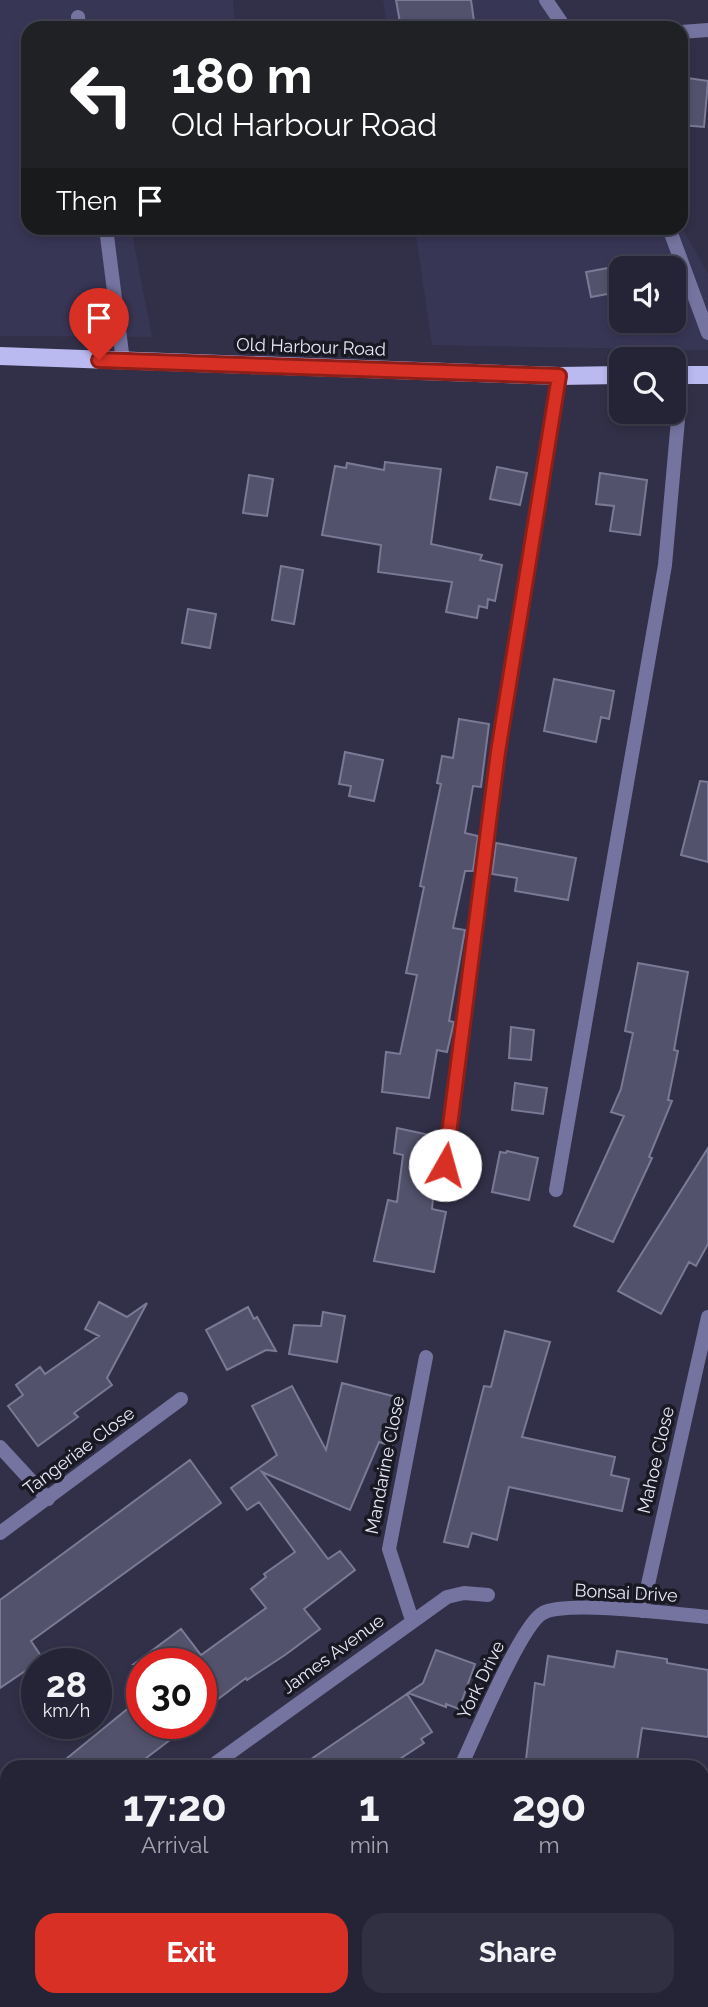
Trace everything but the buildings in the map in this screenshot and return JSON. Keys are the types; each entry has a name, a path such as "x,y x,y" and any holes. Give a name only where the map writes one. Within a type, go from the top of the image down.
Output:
{"main road":[{"name":"Old Harbour Road","path":"0,356 559,376 609,375"},
{"path":"686,375 708,375"}],"street":[{"path":"546,0 560,21"},
{"path":"688,31 708,30"},
{"path":"107,235 123,361"},
{"path":"672,235 708,333"},
{"path":"445,1165 498,752 559,376"},
{"path":"556,1191 665,565 675,424"},
{"name":"Mahoe Close","path":"642,1611 708,1317"},
{"name":"Mandarine Close","path":"412,1619 389,1549 426,1357"},
{"name":"Tangeriae Close","path":"0,1533 181,1399"},
{"path":"0,1447 48,1499"},
{"name":"James Avenue","path":"220,1760 412,1619 447,1597 464,1592 488,1595"},
{"name":"Bonsai Drive","path":"542,1613 569,1608 708,1617"},
{"name":"York Drive","path":"464,1760 524,1634 542,1613"}],"shaded area":[{"path":"0,0 233,0 234,21 21,21 21,235 132,235 152,337 0,336"},
{"path":"383,0 553,0 565,21 386,21"},
{"path":"416,235 686,235 708,274 708,350 686,350 686,347 432,345"}],"route":[{"path":"99,360 559,376 498,752 445,1165"}]}
